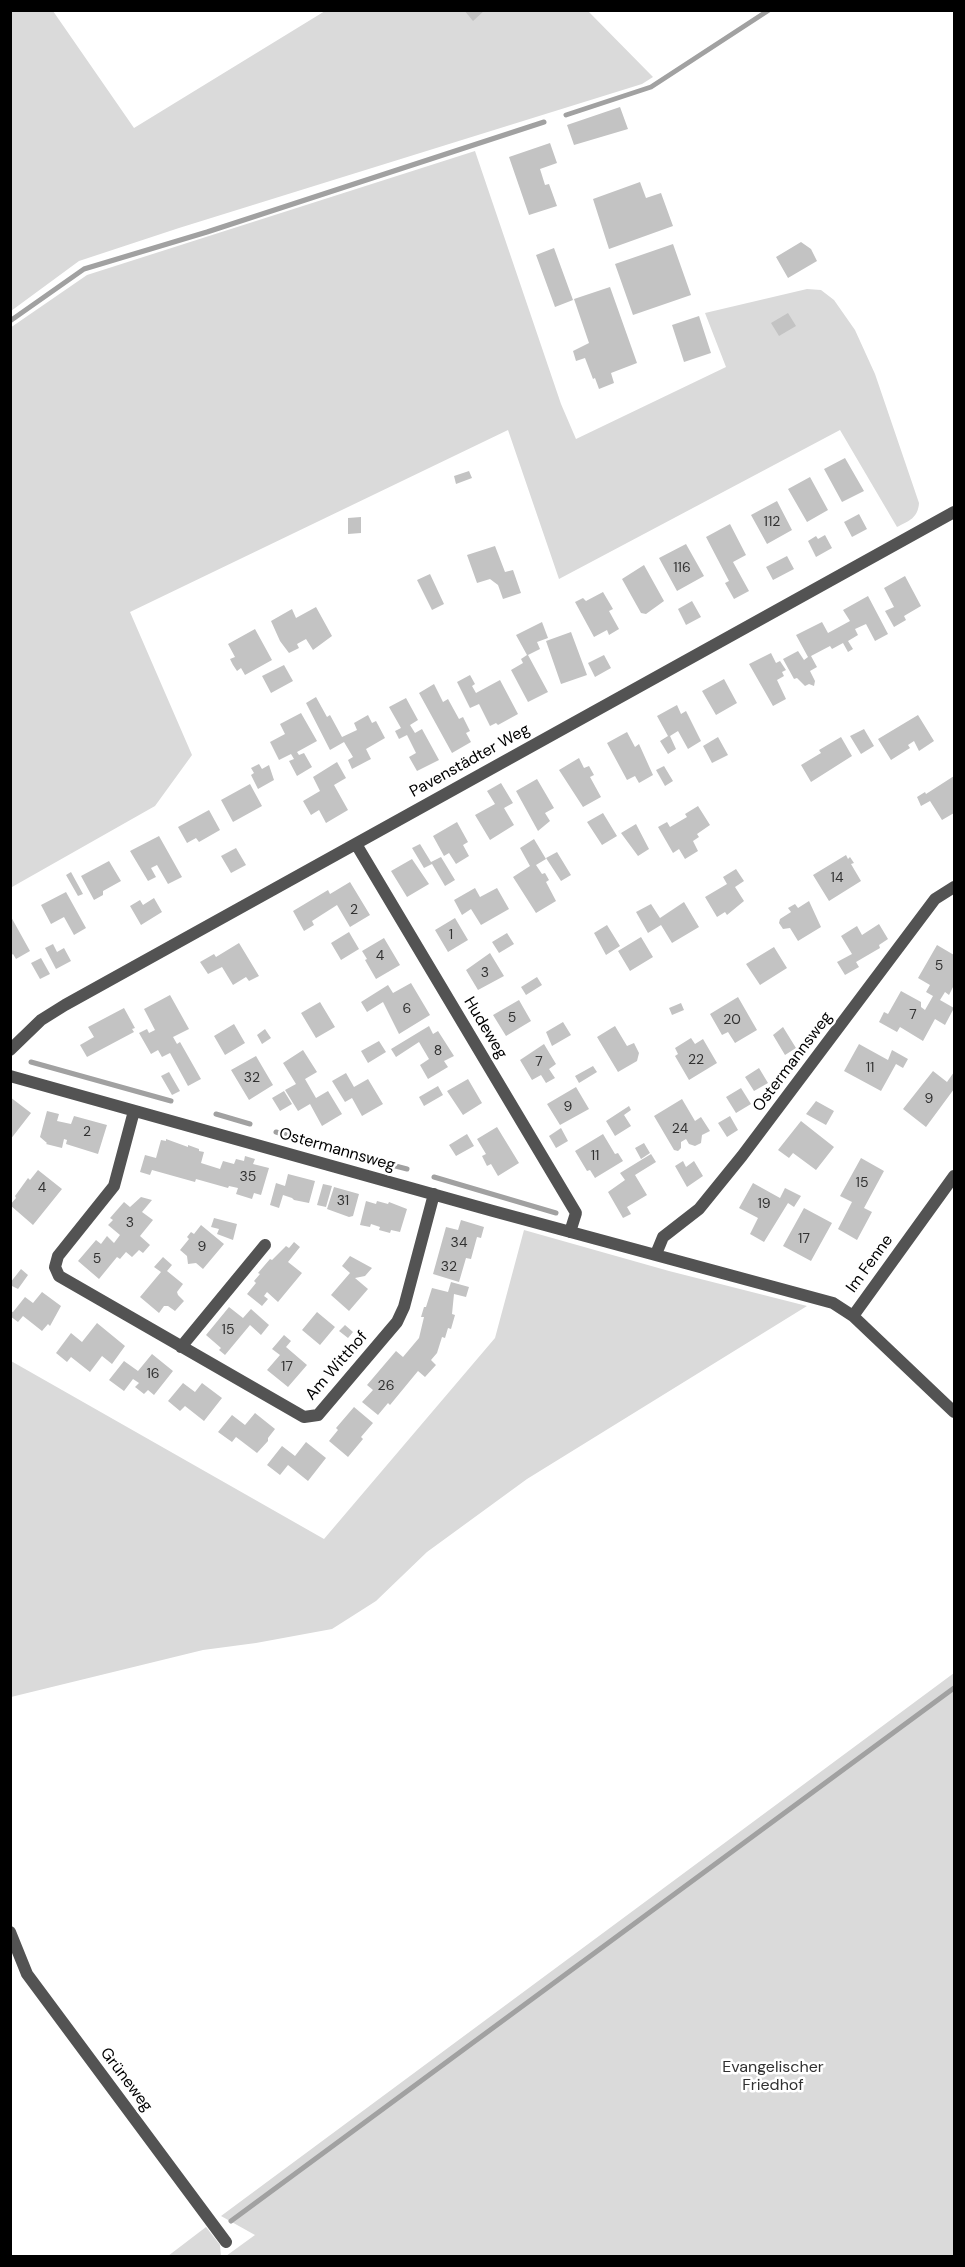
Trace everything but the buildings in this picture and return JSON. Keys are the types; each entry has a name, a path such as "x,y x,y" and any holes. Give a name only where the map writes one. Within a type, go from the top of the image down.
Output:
{"street":[{"name":"Pavenstädter Weg","path":"10,1050 40,1020 64,1005 954,512"},
{"name":"Hudeweg","path":"356,843 576,1213 570,1232"},
{"name":"Ostermannsweg","path":"656,1254 663,1237 699,1209 742,1156 935,899 954,887"},
{"name":"Ostermannsweg","path":"10,1076 833,1303 853,1316"},
{"name":"Am Witthof","path":"134,1111 114,1186 58,1256 55,1267 59,1276 304,1417 318,1415 397,1322 404,1307 434,1194"},
{"name":"Im Fenne","path":"954,1176 853,1316 954,1412"},
{"path":"181,1347 265,1245"},
{"name":"Grüneweg","path":"10,1932 27,1974 226,2242"}],"green space":[{"path":"10,11 53,11 134,128 325,11 588,11 653,77 642,84 79,261 11,311"},
{"path":"475,151 561,404 576,439 726,367 705,313 807,289 821,290 834,300 855,330 875,374 919,503 915,516 897,527 840,430 559,579 508,430 130,612 192,755 155,806 12,887 10,881 10,328 87,275"},
{"path":"524,1230 669,1271 807,1306 527,1479 427,1552 376,1601 332,1629 203,1650 11,1697 11,1361 324,1539 495,1338"},
{"name":"Evangelischer Friedhof","path":"954,1673 954,2256 226,2256 255,2235 221,2216"},
{"path":"206,2227 220,2245 221,2256 168,2256"}],"waterway":[{"path":"566,115 651,87 769,10"},
{"path":"10,321 84,269 207,232 544,122"},
{"path":"31,1062 171,1101"},
{"path":"216,1114 250,1124"},
{"path":"276,1132 357,1156"},
{"path":"384,1163 407,1169"},
{"path":"434,1177 556,1213"},
{"path":"231,2221 954,1688"}]}
